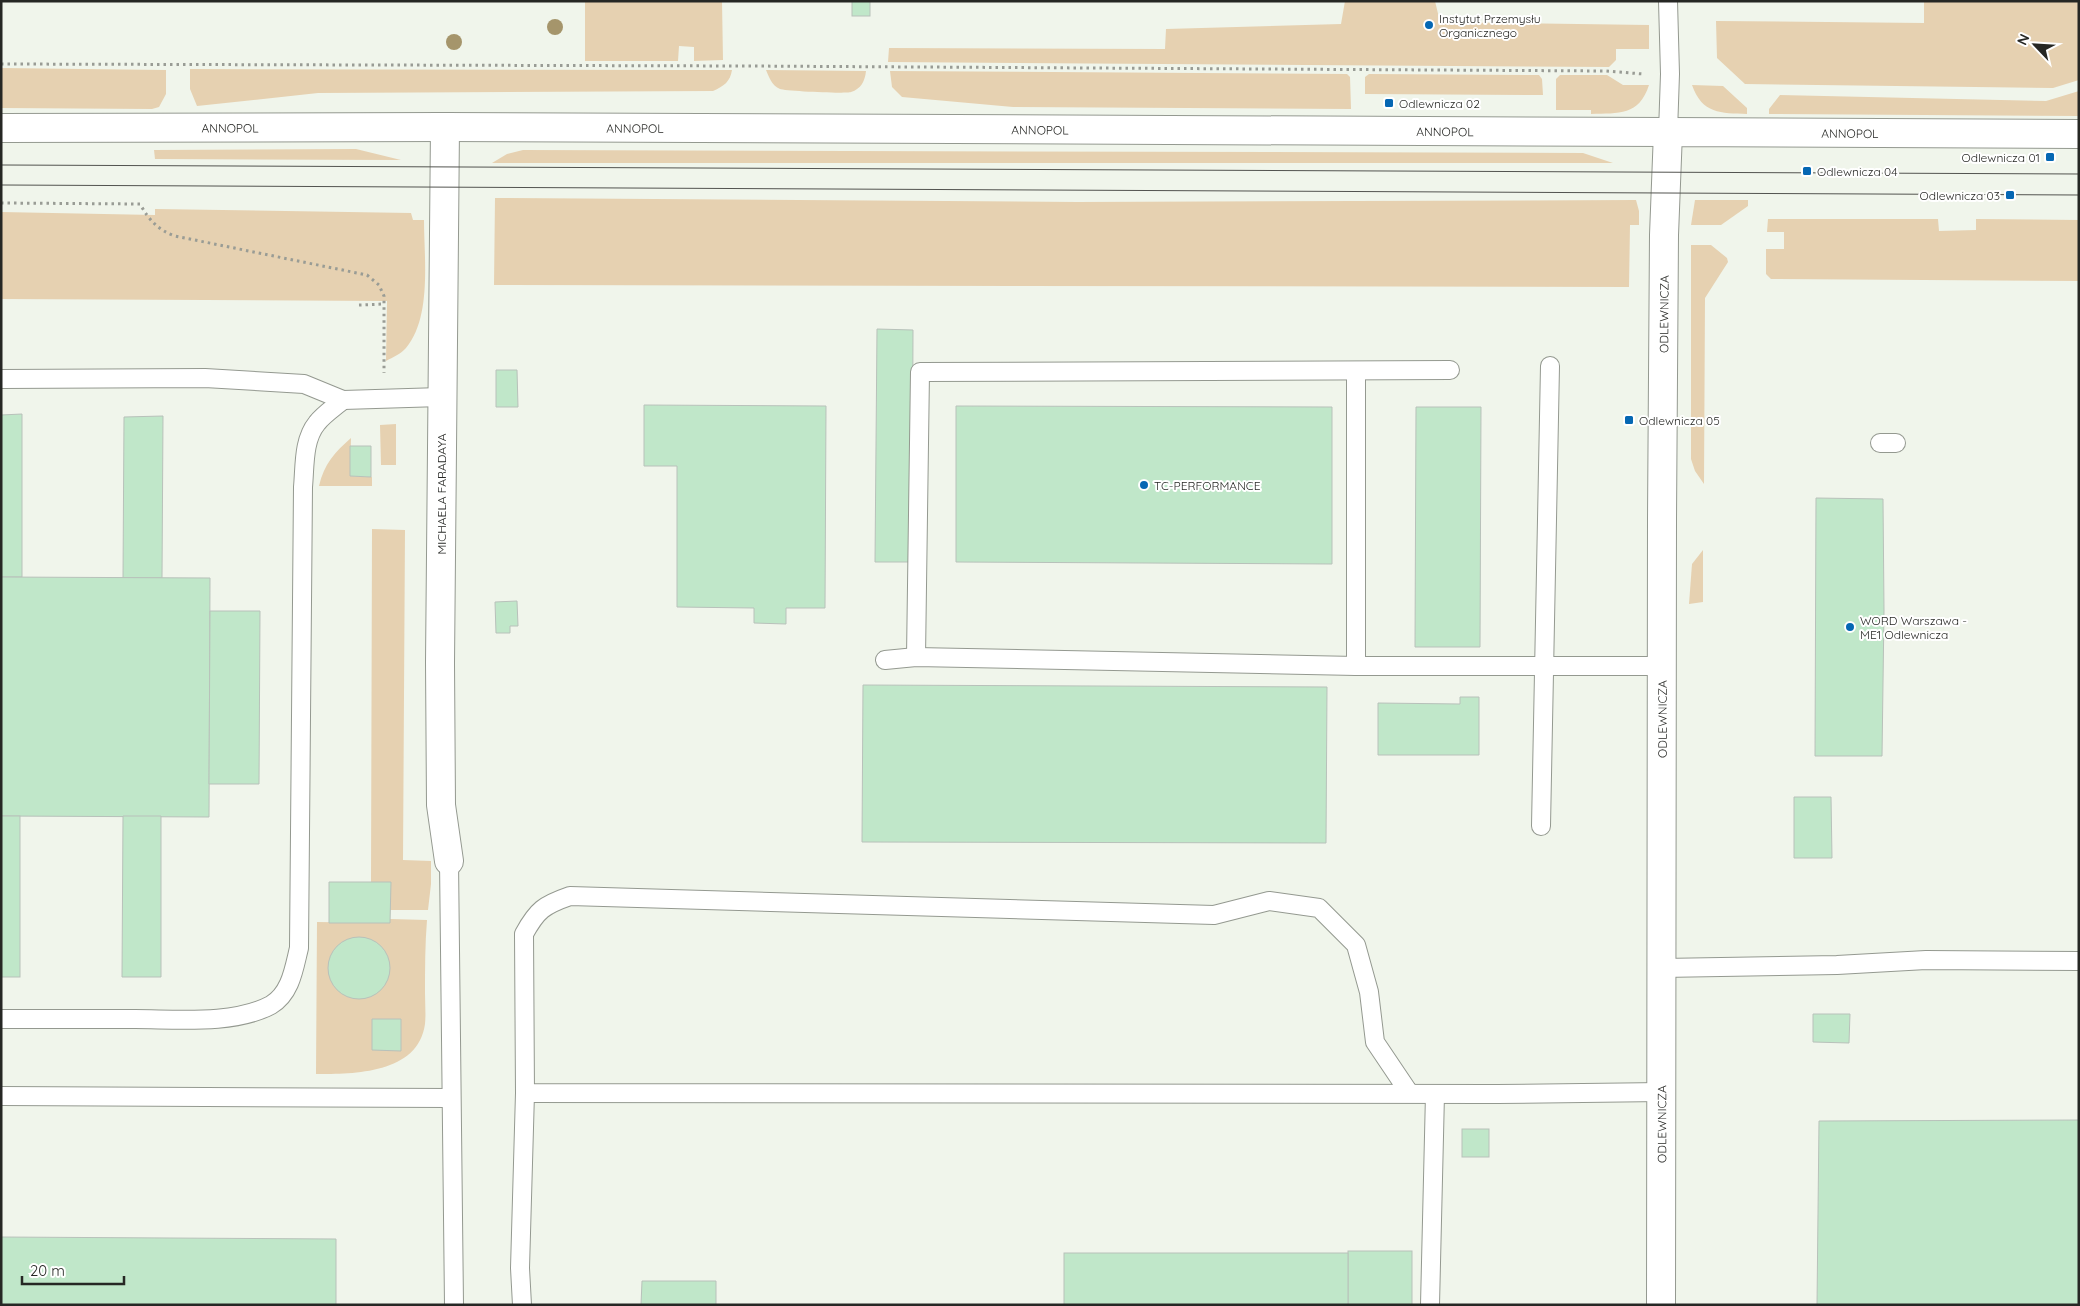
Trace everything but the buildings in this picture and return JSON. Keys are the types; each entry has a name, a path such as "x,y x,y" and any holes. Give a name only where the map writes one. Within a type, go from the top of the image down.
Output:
{"street":[{"name":"ANNOPOL","path":"1,128 445,126 2079,134"},
{"name":"MICHAELA FARADAYA","path":"445,126 440,663 441,806 448,861"},
{"name":"ODLEWNICZA","path":"1661,1305 1664,235 1668,132"}],"lane":[{"path":"1668,1 1670,74 1668,132"},
{"path":"1541,826 1550,366"},
{"path":"916,657 920,372 1450,370"},
{"path":"1356,371 1356,666"},
{"path":"1,379 205,378 304,384 343,400 441,397"},
{"path":"1,1019 211,1019 248,1014 272,1004 282,995 292,978 299,939 303,487 306,450 310,432 317,422 343,400"},
{"path":"885,660 916,657 1356,666 1662,666"},
{"path":"448,861 454,1305"},
{"path":"522,1305 520,1268 525,1093 524,934 534,916 551,902 570,896 1214,915 1269,901 1319,908 1356,945 1369,992 1375,1042 1410,1094"},
{"path":"1662,968 1837,965 1926,960 2079,961"},
{"path":"525,1093 1435,1094 1662,1092"},
{"path":"1430,1305 1435,1094"},
{"path":"1,1096 450,1098"}],"path":[{"path":"1,64 1606,71 1649,75"},
{"path":"1,203 140,204 148,218 160,229 175,236 367,276 379,285 384,296 384,399"},
{"path":"359,305 384,304"}],"shaded area":[{"path":"585,1 722,1 723,60 694,61 694,47 679,46 678,61 585,61"},
{"path":"1345,1 1435,1 1440,22 1649,25 1649,49 1616,49 1616,60 1609,67 888,62 889,48 1165,49 1166,29 1341,24"},
{"path":"1924,1 2079,1 2079,80 2053,88 1745,84 1717,58 1716,21 1924,23"},
{"path":"1,68 166,70 166,94 159,107 152,109 1,108"},
{"path":"190,69 732,70 730,78 726,83 713,91 318,93 197,106 190,89"},
{"path":"766,70 866,71 865,78 860,87 851,92 838,93 780,89 773,84"},
{"path":"890,71 1347,74 1350,77 1351,109 1013,107 902,97 892,87"},
{"path":"1369,74 1539,75 1542,79 1543,95 1365,94 1365,77"},
{"path":"1560,75 1607,75 1623,85 1649,85 1645,95 1634,108 1619,113 1591,114 1591,110 1556,110 1556,79"},
{"path":"1692,85 1723,86 1747,108 1747,114 1721,112 1707,107 1696,95"},
{"path":"2079,91 2079,116 1769,114 1769,109 1780,95 2046,101"},
{"path":"356,149 401,160 155,159 154,150"},
{"path":"523,150 1583,153 1613,163 492,163 507,154"},
{"path":"495,198 1077,202 1636,200 1639,211 1639,225 1630,225 1629,287 494,285"},
{"path":"1695,200 1748,200 1748,206 1721,225 1691,225"},
{"path":"155,209 411,213 413,220 424,220 425,252 423,304 420,320 414,335 404,350 386,361 387,301 1,299 1,212 155,215"},
{"path":"1768,219 1938,219 1939,231 1976,230 1976,219 2079,220 2079,281 1771,279 1766,274 1766,249 1784,249 1784,232 1767,232"},
{"path":"1691,245 1711,245 1727,258 1728,262 1705,298 1704,484 1695,471 1691,459"},
{"path":"396,424 396,465 381,465 380,425"},
{"path":"351,438 350,476 372,477 372,486 319,486 324,471 331,459"},
{"path":"372,529 405,530 403,860 431,861 428,910 390,910 390,882 371,882"},
{"path":"1703,550 1703,602 1689,604 1692,564"},
{"path":"390,919 427,920 425,1024 420,1041 410,1053 397,1062 382,1068 348,1073 316,1074 317,922 390,923"}],"tram line":[{"path":"1,165 2079,174"},
{"path":"1,185 2079,195"}],"place":[{"name":"Instytut Przemysłu Organicznego","path":"1429,25"},
{"name":"Odlewnicza 02","path":"1389,103"},
{"name":"Odlewnicza 01","path":"2050,157"},
{"name":"Odlewnicza 04","path":"1807,171"},
{"name":"Odlewnicza 03","path":"2010,195"},
{"name":"Odlewnicza 05","path":"1629,420"},
{"name":"TC-PERFORMANCE","path":"1144,485"},
{"name":"WORD Warszawa - ME1 Odlewnicza","path":"1850,627"}]}
